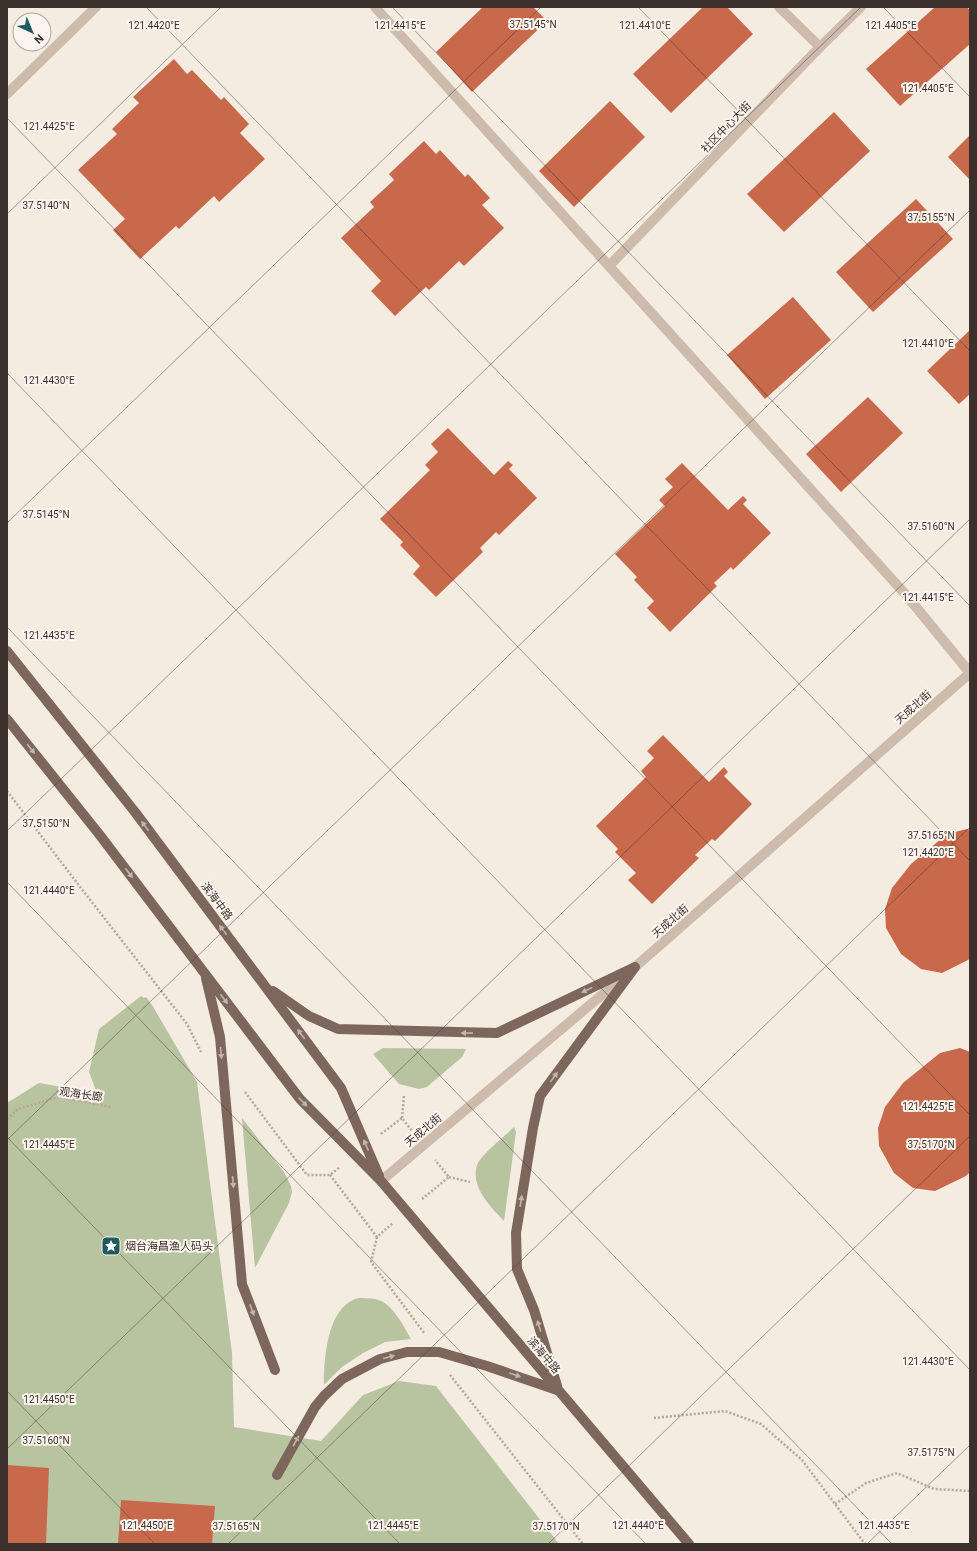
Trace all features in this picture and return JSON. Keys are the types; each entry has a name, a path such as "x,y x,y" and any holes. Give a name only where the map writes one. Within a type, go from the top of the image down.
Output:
{"main road":[{"name":"滨海中路","path":"7,651 135,812 341,1088 381,1181"},
{"name":"滨海中路","path":"7,719 98,834 300,1099 381,1181 689,1544"},
{"path":"266,986 309,1016 338,1029 497,1033 635,967"},
{"path":"558,1390 534,1310 517,1269 516,1233 533,1128 540,1096 635,967"},
{"path":"205,974 220,1037 242,1284 275,1370"},
{"path":"277,1475 315,1407 324,1396 342,1379 380,1359 407,1352 439,1352 487,1366 558,1390"}],"street":[{"path":"7,94 96,7"},
{"path":"375,7 907,596 970,673"},
{"path":"779,7 820,47"},
{"name":"社区中心大街","path":"609,266 820,47 861,7"},
{"name":"天成北街","path":"381,1181 635,967 970,673"}],"path":[{"path":"7,791 187,1024 201,1053"},
{"path":"240,1086 307,1175 330,1174"},
{"path":"402,1118 404,1095"},
{"name":"观海长廊","path":"7,1119 18,1109 59,1097 111,1107"},
{"path":"449,1177 470,1182"},
{"path":"377,1237 371,1262 439,1352 447,1371 583,1544"},
{"path":"654,1418 725,1411 761,1424 802,1460 865,1544"},
{"path":"835,1504 866,1483 897,1473 934,1489 970,1491"}],"green space":[{"name":"烟台海昌渔人码头","path":"141,996 144,998 146,997 152,1005 197,1082 232,1353 234,1427 321,1441 363,1395 399,1381 436,1386 559,1544 7,1544 7,1103 39,1083 97,1093 89,1072 99,1029"},
{"path":"383,1048 466,1049 462,1057 427,1087 419,1089 399,1084 373,1054"},
{"path":"242,1118 284,1172 291,1186 292,1192 289,1203 255,1268"},
{"path":"514,1127 516,1132 504,1221 483,1196 476,1181 476,1173 477,1165 483,1156"},
{"path":"359,1298 375,1299 387,1305 392,1309 411,1339 385,1342 363,1353 342,1367 324,1385 327,1348 334,1322 340,1311 348,1303"}],"building":[{"path":"483,7 533,7 547,21 472,92 436,52"},
{"path":"703,7 727,7 753,34 671,113 633,74"},
{"path":"935,7 967,7 970,11 970,44 900,106 866,69"},
{"path":"174,59 187,74 192,70 221,100 224,97 249,124 240,133 265,159 219,202 214,196 179,229 176,226 140,259 113,230 125,219 78,170 117,134 112,129 139,103 133,97"},
{"path":"610,101 645,137 574,207 539,171"},
{"path":"834,112 870,151 784,232 747,194"},
{"path":"970,135 970,180 948,157"},
{"path":"424,141 436,154 440,150 465,177 468,174 490,198 482,205 504,228 464,266 459,261 429,290 426,287 395,316 371,291 381,281 341,238 374,207 370,202 394,180 389,174"},
{"path":"916,199 953,239 873,312 836,272"},
{"path":"793,297 831,340 765,399 727,355"},
{"path":"970,330 970,394 959,404 927,371"},
{"path":"868,397 903,433 841,492 806,454"},
{"path":"448,428 494,475 508,461 513,465 509,469 537,498 499,535 496,532 480,548 483,552 436,597 413,574 420,566 400,545 403,542 380,519 430,470 425,465 438,452 431,444"},
{"path":"682,463 728,510 743,496 747,500 743,504 771,533 733,570 731,567 714,583 717,586 670,632 647,608 654,601 634,580 637,577 615,554 665,506 659,500 673,487 665,479"},
{"path":"663,735 709,782 724,767 728,772 724,776 752,804 715,841 712,839 695,855 699,858 652,904 628,880 636,873 615,852 618,849 596,826 646,777 641,771 654,758 647,751"},
{"path":"967,829 970,830 970,959 942,973 921,969 901,954 886,928 885,909 892,888 911,864 947,834"},
{"path":"960,1048 970,1052 970,1172 966,1176 935,1191 913,1188 894,1173 879,1146 878,1128 885,1107 903,1083 940,1053"},
{"path":"7,1465 49,1468 46,1544 7,1544"},
{"path":"121,1500 215,1506 212,1544 118,1544"}],"place":[{"name":"烟台海昌渔人码头","path":"111,1246"}]}
